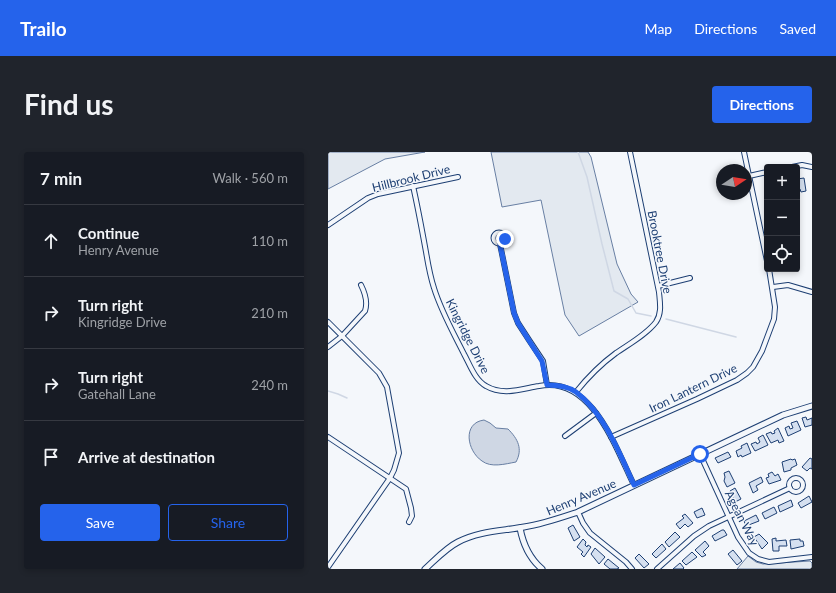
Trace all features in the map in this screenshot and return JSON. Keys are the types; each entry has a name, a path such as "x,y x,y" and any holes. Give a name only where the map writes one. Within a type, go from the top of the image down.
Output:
{"street":[{"name":"Brooktree Drive","path":"576,392 588,376 648,330 656,322 661,309 658,286 630,152"},
{"path":"744,152 746,164"},
{"path":"800,165 812,167"},
{"path":"752,175 764,173"},
{"name":"Hillbrook Drive","path":"328,225 373,196 458,177"},
{"name":"Kingridge Drive","path":"413,186 433,287 445,315 476,377 486,386 499,391 506,392 547,385 562,386 576,392 603,422 612,437 634,485"},
{"path":"752,190 764,247"},
{"path":"500,244 514,313 518,323 542,361 547,385"},
{"name":"Iron Lantern Drive","path":"612,437 737,380 753,367 762,352 774,319 775,308 770,272"},
{"path":"658,286 690,278"},
{"path":"328,347 342,336 365,311 367,307 365,294 361,285"},
{"path":"772,287 788,285 812,292"},
{"path":"328,322 379,373 387,387 399,453 390,478 328,567"},
{"name":"Henry Avenue","path":"425,569 446,550 465,538 486,532 520,528 553,521 578,512 783,416 812,406"},
{"path":"565,436 596,413"},
{"path":"328,437 406,489 412,516 409,522"},
{"name":"Agean Way","path":"700,454 744,547 749,553 758,559 769,562 812,558"},
{"path":"657,569 694,536 709,526 790,488"},
{"path":"578,512 582,523 590,533 626,562 632,569"},
{"path":"520,528 523,541 540,569"}],"shaded area":[{"path":"328,152 425,152 385,159 328,189"},
{"path":"491,152 588,152 591,157 617,264 631,294 638,302 579,336 565,315 541,200 502,207"},
{"path":"484,420 496,428 508,429 517,440 519,453 516,462 498,465 486,463 482,461 473,451 469,438 472,426 477,422"},
{"path":"748,556 756,562 763,564 810,561 812,563 812,569 737,569"}],"building":[{"path":"804,178 806,191 801,192 800,179"},
{"path":"806,417 807,420 812,418 812,425 805,427 802,418"},
{"path":"797,421 801,430 788,436 785,428 789,426 790,429 793,428 791,423"},
{"path":"778,428 784,441 779,443 778,440 771,443 766,434 771,432 772,434 775,433 774,431"},
{"path":"763,435 768,445 755,451 751,444 756,442 757,444 760,442 758,438"},
{"path":"747,443 751,453 738,457 736,451"},
{"path":"728,452 731,457 718,463 715,458"},
{"path":"810,458 812,459 812,469 810,468 807,471 802,467"},
{"path":"795,459 797,465 791,468 791,470 784,472 782,462"},
{"path":"729,471 735,483 727,487 724,481 724,473"},
{"path":"772,472 775,476 778,474 781,480 769,484 766,478 769,477 768,474"},
{"path":"761,477 763,482 756,486 758,490 753,493 749,483"},
{"path":"735,488 741,499 735,502 730,491"},
{"path":"809,496 812,502 801,508 798,503"},
{"path":"791,500 793,506 780,512 778,506"},
{"path":"774,507 777,513 765,519 762,513"},
{"path":"702,508 705,515 697,518 694,512"},
{"path":"685,514 693,523 688,527 685,524 680,529 676,524 684,518 682,516"},
{"path":"756,515 759,521 746,526 744,521"},
{"path":"573,525 580,537 574,541 568,528"},
{"path":"724,530 727,535 715,541 712,536"},
{"path":"675,532 680,537 669,547 665,542"},
{"path":"759,534 768,543 762,549 754,537"},
{"path":"776,538 776,541 786,540 787,546 779,546 779,551 773,551 772,539"},
{"path":"583,539 586,542 585,545 587,547 588,545 591,547 584,557 581,554 583,552 577,547"},
{"path":"800,539 800,541 803,541 804,546 791,549 790,540"},
{"path":"705,541 709,546 703,552 706,555 702,557 695,550"},
{"path":"662,544 666,549 656,558 652,554"},
{"path":"595,548 605,557 599,564 591,554"},
{"path":"733,550 742,561 737,565 728,554"},
{"path":"692,552 697,557 686,565 682,561"},
{"path":"639,554 649,564 644,568 635,558"},
{"path":"608,559 619,568 610,569 604,564"},
{"path":"680,563 684,568 683,569 673,569"}],"waterway":[{"path":"578,152 587,177 614,291 628,299 636,313 651,316"},
{"path":"666,319 736,337"},
{"path":"328,391 347,398"}],"route":[{"path":"505,239 504,242 500,244 514,313 518,323 542,361 547,385 557,385 571,389 593,409 612,437 634,485 700,454"}]}
